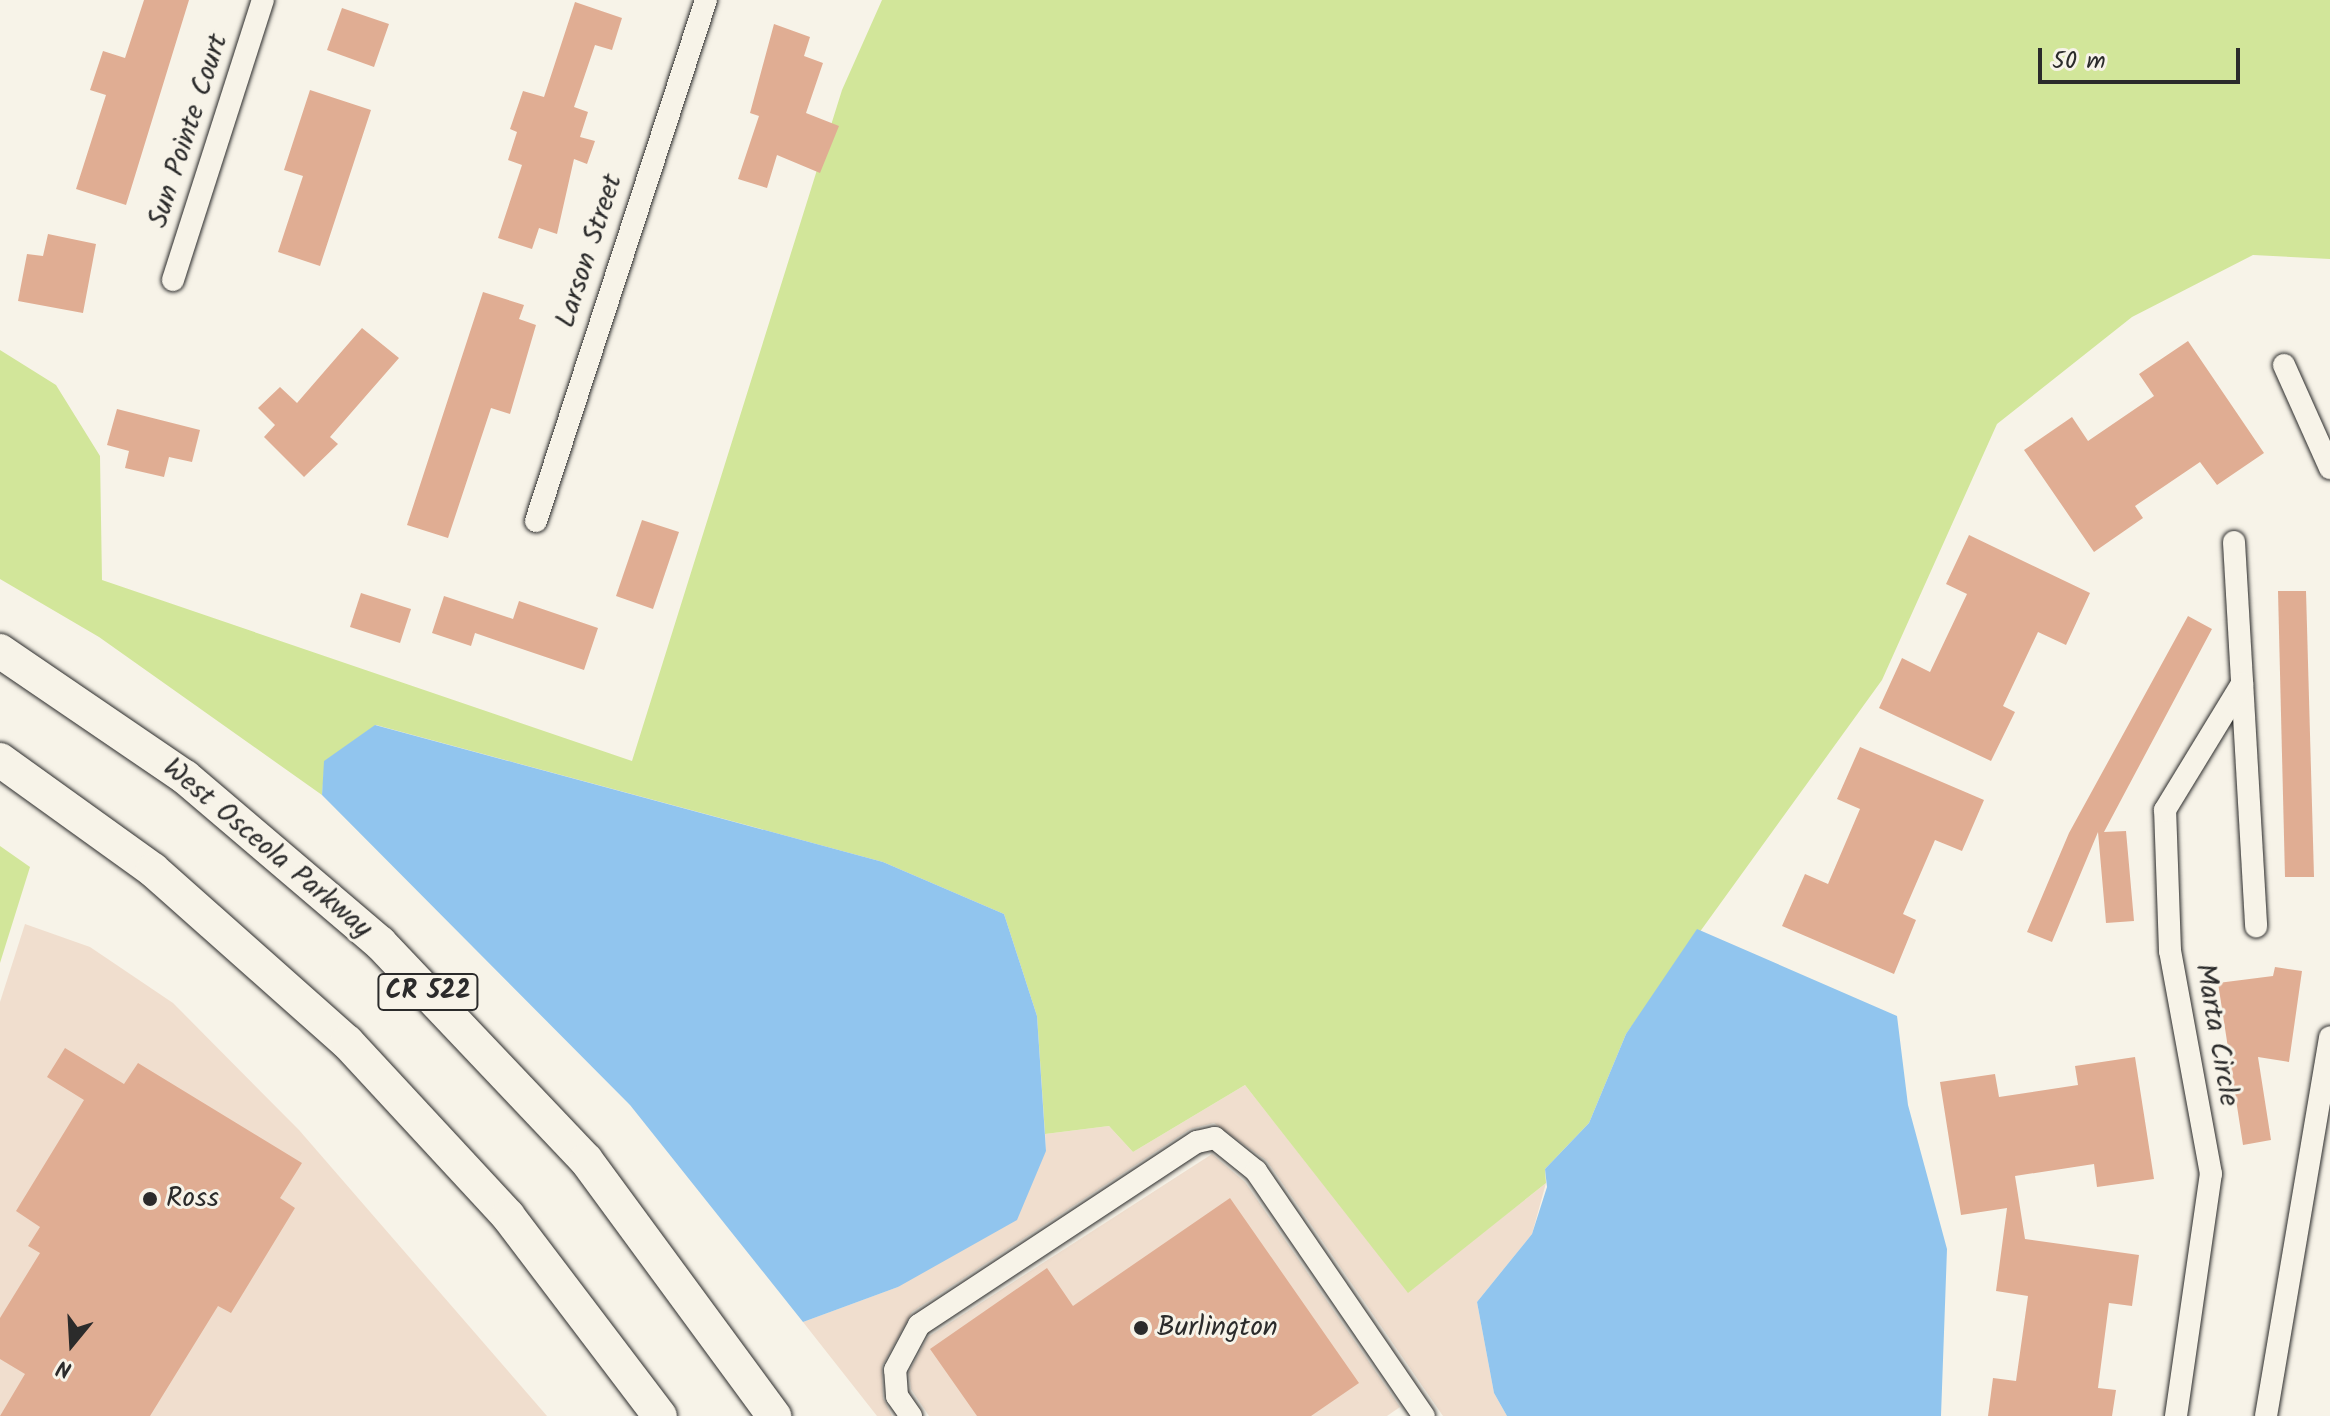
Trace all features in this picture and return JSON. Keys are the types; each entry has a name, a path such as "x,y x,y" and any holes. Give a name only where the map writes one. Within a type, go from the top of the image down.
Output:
{"main road":[{"name":"West Osceola Parkway","path":"0,651 185,777 380,943 586,1160 774,1416"},
{"name":"CR 522","path":"0,760 153,870 347,1042 508,1216 660,1416"}],"street":[{"name":"Sun Pointe Court","path":"173,280 263,0"},
{"name":"Larson Street","path":"536,521 706,0"},
{"path":"2284,365 2330,468"},
{"path":"2234,542 2256,926"},
{"name":"Marta Circle","path":"2176,1416 2211,1174 2170,951 2165,810 2242,684"},
{"path":"2266,1416 2330,1037"},
{"path":"911,1416 897,1396 895,1370 919,1325 1197,1142 1215,1138 1256,1171 1419,1414"}],"shaded area":[{"path":"25,924 90,947 173,1003 299,1130 547,1416 0,1416 0,1002"},
{"path":"1245,1085 1408,1292 1546,1183 1532,1234 1477,1302 1494,1393 1507,1416 1443,1416 1267,1161 1214,1123 1190,1129 912,1312 882,1366 883,1398 892,1416 877,1416 803,1322 898,1287 1046,1151 1045,1134 1109,1126 1133,1152"},
{"name":"Burlington","path":"1212,1154 1245,1182 1400,1407 1387,1416 929,1416 911,1389 909,1372 928,1337"}],"green space":[{"path":"882,0 2330,0 2330,259 2253,255 2132,317 1997,424 1882,680 1626,1034 1589,1123 1545,1169 1546,1183 1408,1293 1245,1085 1133,1152 1109,1126 1045,1134 1037,1016 1004,914 883,862 376,725 325,761 322,795 99,637 0,579 0,350 56,385 100,456 102,580 632,761 842,90"},
{"path":"0,846 30,867 0,963"}],"water":[{"path":"375,725 883,862 1004,914 1037,1016 1046,1151 1017,1220 898,1287 803,1322 630,1105 322,795 324,761"},
{"path":"1697,929 1897,1016 1908,1105 1947,1249 1941,1416 1507,1416 1494,1393 1477,1302 1532,1234 1547,1187 1545,1169 1589,1123 1626,1034"}],"building":[{"path":"144,0 189,0 126,205 76,189 106,95 90,90 103,51 125,58"},
{"path":"575,2 622,18 612,50 595,45 574,107 588,112 580,137 595,141 587,164 574,159 557,234 539,228 532,249 498,238 522,165 508,160 517,132 510,129 523,91 544,97"},
{"path":"342,8 389,24 374,67 327,50"},
{"path":"774,24 810,37 804,56 823,63 806,113 839,126 820,173 777,155 767,188 738,179 759,116 750,113"},
{"path":"310,90 371,110 320,266 278,252 303,176 284,170"},
{"path":"48,234 96,244 83,313 18,301 27,254 43,256"},
{"path":"483,292 524,305 519,319 536,325 510,414 491,408 448,538 407,525"},
{"path":"362,328 399,358 330,437 338,444 304,477 264,437 275,425 258,408 280,387 297,403"},
{"path":"2188,341 2264,453 2217,485 2200,462 2135,506 2143,518 2094,552 2024,450 2072,417 2088,441 2154,396 2139,374"},
{"path":"117,409 200,430 192,462 169,457 164,477 125,468 129,451 107,445"},
{"path":"642,520 679,532 653,609 616,596"},
{"path":"1969,535 2090,593 2066,645 2038,632 2003,706 2015,712 1991,761 1879,708 1902,658 1930,672 1967,594 1946,584"},
{"path":"2278,591 2306,591 2314,877 2285,877"},
{"path":"361,593 411,609 400,643 350,627"},
{"path":"444,596 513,619 519,601 598,628 584,670 475,633 471,646 432,633"},
{"path":"2188,616 2212,629 2104,832 2126,831 2134,921 2106,923 2098,832 2052,942 2027,932 2069,833"},
{"path":"1860,747 1984,800 1962,851 1935,840 1903,914 1916,920 1894,974 1782,926 1805,874 1828,884 1860,809 1837,799"},
{"path":"2275,967 2302,971 2289,1062 2258,1057 2271,1140 2243,1145 2218,983 2273,976"},
{"path":"65,1048 124,1084 138,1063 302,1163 280,1198 295,1208 231,1313 218,1306 150,1416 0,1416 25,1374 0,1359 0,1318 40,1253 28,1246 40,1227 16,1211 84,1100 47,1077"},
{"path":"2135,1057 2154,1179 2097,1187 2094,1164 2015,1176 2025,1239 2139,1255 2132,1306 2109,1303 2098,1388 2116,1390 2112,1416 1988,1416 1993,1378 2016,1381 2028,1296 1996,1291 2007,1208 1961,1215 1940,1082 1995,1074 1999,1097 2078,1085 2075,1066"},
{"name":"Burlington","path":"1230,1198 1359,1383 1311,1416 977,1416 930,1349 1047,1268 1073,1306"}],"place":[{"name":"Ross","path":"150,1199"},
{"name":"Burlington","path":"1141,1328"}]}
